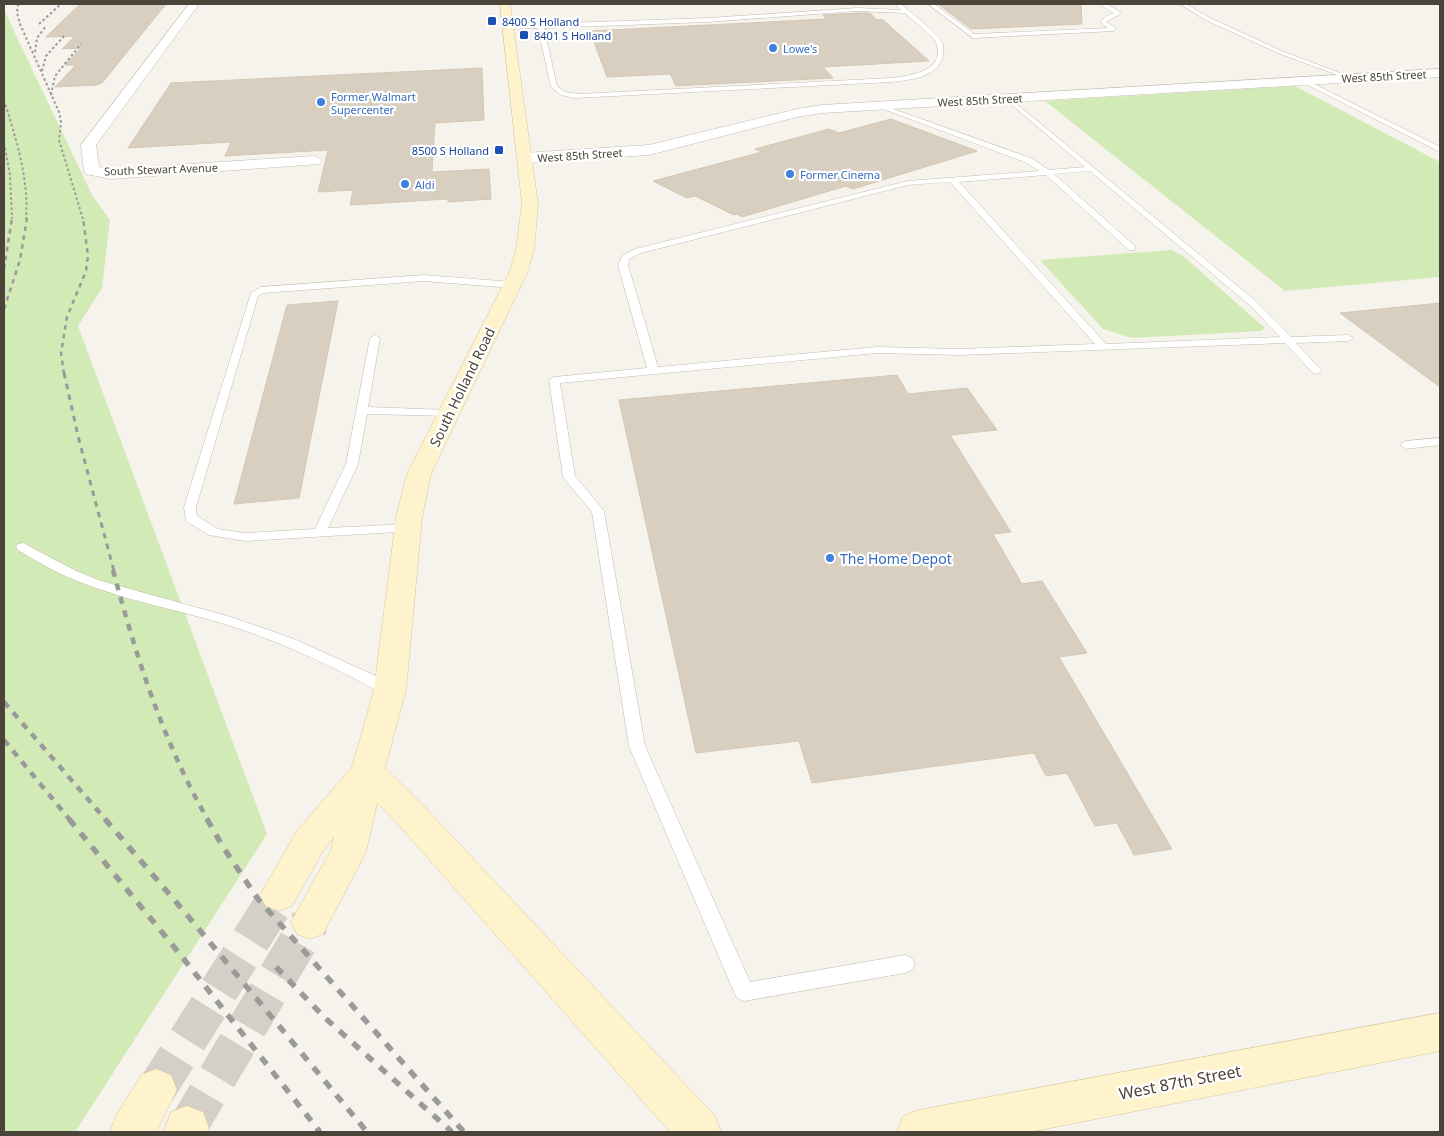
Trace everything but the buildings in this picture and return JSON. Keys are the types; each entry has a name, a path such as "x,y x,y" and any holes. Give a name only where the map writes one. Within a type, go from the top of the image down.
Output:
{"main road":[{"name":"South Holland Road","path":"310,922 348,852 366,772 390,690 409,528 419,474 512,285 525,250 529,228 530,204 505,4"},
{"name":"South Holland Road","path":"279,895 310,840 366,772"},
{"path":"366,772 408,812 698,1132"},
{"name":"West 87th Street","path":"919,1132 1440,1032"},
{"path":"132,1132 156,1090"}],"street":[{"name":"South Stewart Avenue","path":"194,4 88,145 92,171 111,174 314,161"},
{"name":"West 85th Street","path":"524,158 649,150 797,113 822,109 1440,73"}],"lane":[{"path":"541,26 554,87 558,91 571,96 913,78 924,74 934,66 940,58 942,51 940,42 898,4"},
{"path":"931,4 973,36 1114,29 1103,22 1108,17 1119,13 1102,4"},
{"path":"1183,4 1280,52 1350,78"},
{"path":"508,27 774,16 847,10 907,12"},
{"path":"1304,81 1440,150"},
{"path":"1007,98 1255,305 1316,371"},
{"path":"880,106 1028,160 1047,172 1132,248"},
{"path":"653,370 624,265 625,258 638,251 908,183 1092,169"},
{"path":"952,179 1102,346"},
{"path":"409,528 245,538 214,532 191,518 190,507 254,295 261,290 424,278 512,285"},
{"path":"320,534 352,464 375,338"},
{"path":"905,964 744,992 637,746 598,511 569,477 554,380 877,350 959,352 1348,338"},
{"path":"362,410 449,413"},
{"path":"1406,445 1440,441"},
{"path":"24,548 45,563 78,579 119,593 226,620 289,642 351,669 390,690"}],"green space":[{"path":"4,10 92,195 110,220 102,288 78,326 267,834 75,1132 4,1132"},
{"path":"1295,86 1440,162 1440,277 1285,291 1045,101"},
{"path":"1171,250 1183,256 1265,328 1261,331 1132,338 1103,329 1040,260"}],"tunnel":[{"path":"156,1090 279,895"},
{"path":"187,1128 310,922"}],"railway":[{"path":"18,4 17,13 20,24 51,94"},
{"path":"39,24 61,4"},
{"path":"35,52 37,38 46,26"},
{"path":"42,71 46,56 64,36"},
{"path":"51,94 55,76 81,44"},
{"path":"51,94 61,122 59,140 83,219"},
{"path":"4,100 24,174 26,219"},
{"path":"4,143 10,175 12,218"},
{"path":"4,269 12,218"},
{"path":"4,309 20,260 27,218"},
{"path":"64,374 61,353 67,317 86,271 88,256 83,218"},
{"path":"64,373 79,440 114,571"},
{"path":"113,570 152,698 177,760 208,820"},
{"path":"4,702 106,820"},
{"path":"4,740 70,820"},
{"path":"69,819 179,953 320,1132"},
{"path":"105,819 367,1132"},
{"path":"207,819 223,847 258,899 464,1132"},
{"path":"276,967 324,1017 452,1132"}],"place":[{"name":"8400 S Holland","path":"492,21"},
{"name":"8401 S Holland","path":"524,35"},
{"name":"Lowe's","path":"773,48"},
{"name":"Former Walmart Supercenter","path":"321,102"},
{"name":"8500 S Holland","path":"499,150"},
{"name":"Former Cinema","path":"790,174"},
{"name":"Aldi","path":"405,184"},
{"name":"The Home Depot","path":"830,558"}]}
